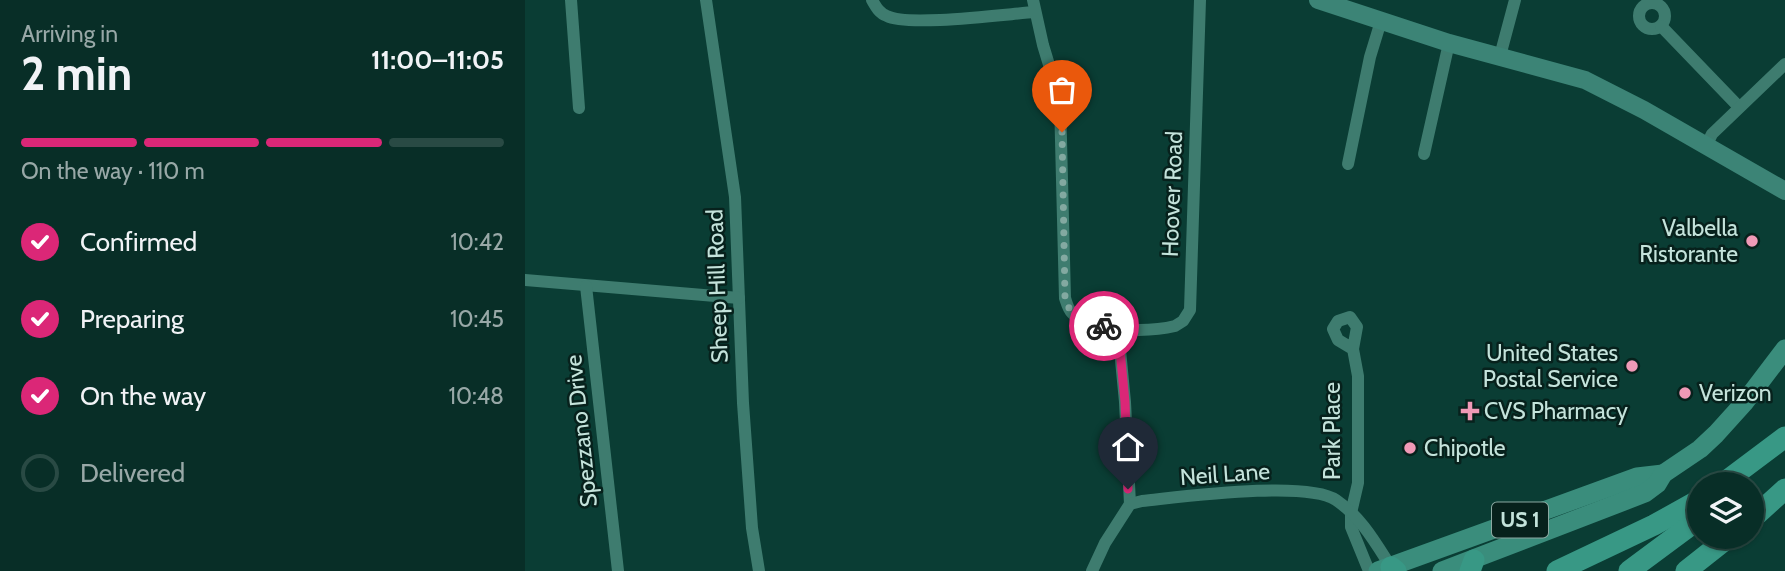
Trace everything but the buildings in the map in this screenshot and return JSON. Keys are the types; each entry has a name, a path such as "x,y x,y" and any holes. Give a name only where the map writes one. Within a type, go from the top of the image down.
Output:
{"highway":[{"path":"1738,472 1785,437"},
{"path":"1755,472 1785,445"},
{"path":"1764,508 1785,489"},
{"path":"1559,570 1687,507"},
{"path":"1629,571 1687,528"},
{"path":"1686,571 1714,549"}],"main road":[{"name":"US 1","path":"1442,571 1472,565 1632,499 1657,484 1663,474 1700,449 1716,434 1744,403 1785,349"},
{"name":"US 1","path":"1390,570 1637,477 1663,474"}],"street":[{"path":"571,0 579,108"},
{"name":"Sheep Hill Road","path":"706,0 733,177 747,462 759,571"},
{"path":"872,0 885,16 903,20 933,20 1034,6"},
{"name":"Hoover Road","path":"1034,6 1060,101 1065,298 1068,309 1083,321 1118,329 1171,327 1183,321 1190,310 1200,0"},
{"path":"1318,0 1351,5 1381,21 1449,43 1560,72 1595,85 1627,100 1785,191"},
{"path":"1500,56 1515,0"},
{"path":"1348,164 1370,57 1381,21"},
{"path":"1661,26 1739,107"},
{"path":"1424,154 1449,43"},
{"path":"1706,146 1712,134 1785,64"},
{"path":"525,280 739,298"},
{"name":"Spezzano Drive","path":"586,286 618,571"},
{"path":"1092,571 1105,543 1130,504 1118,329"},
{"name":"Park Place","path":"1353,349 1357,376 1358,483 1351,513 1351,527 1369,571"},
{"name":"Neil Lane","path":"1130,504 1175,498 1299,491 1324,494 1338,501 1351,513"},
{"name":"Park Place","path":"1351,513 1361,522 1390,570"}],"way so far":[{"path":"1062,132 1065,298 1073,315 1083,321 1104,326"}],"place":[{"name":"Valbella Ristorante","path":"1752,241"},
{"name":"United States Postal Service","path":"1632,366"},
{"name":"Verizon","path":"1685,393"},
{"name":"CVS Pharmacy","path":"1470,411"},
{"name":"Chipotle","path":"1410,448"}],"route":[{"path":"1104,326 1118,329 1125,402 1128,489"}]}
